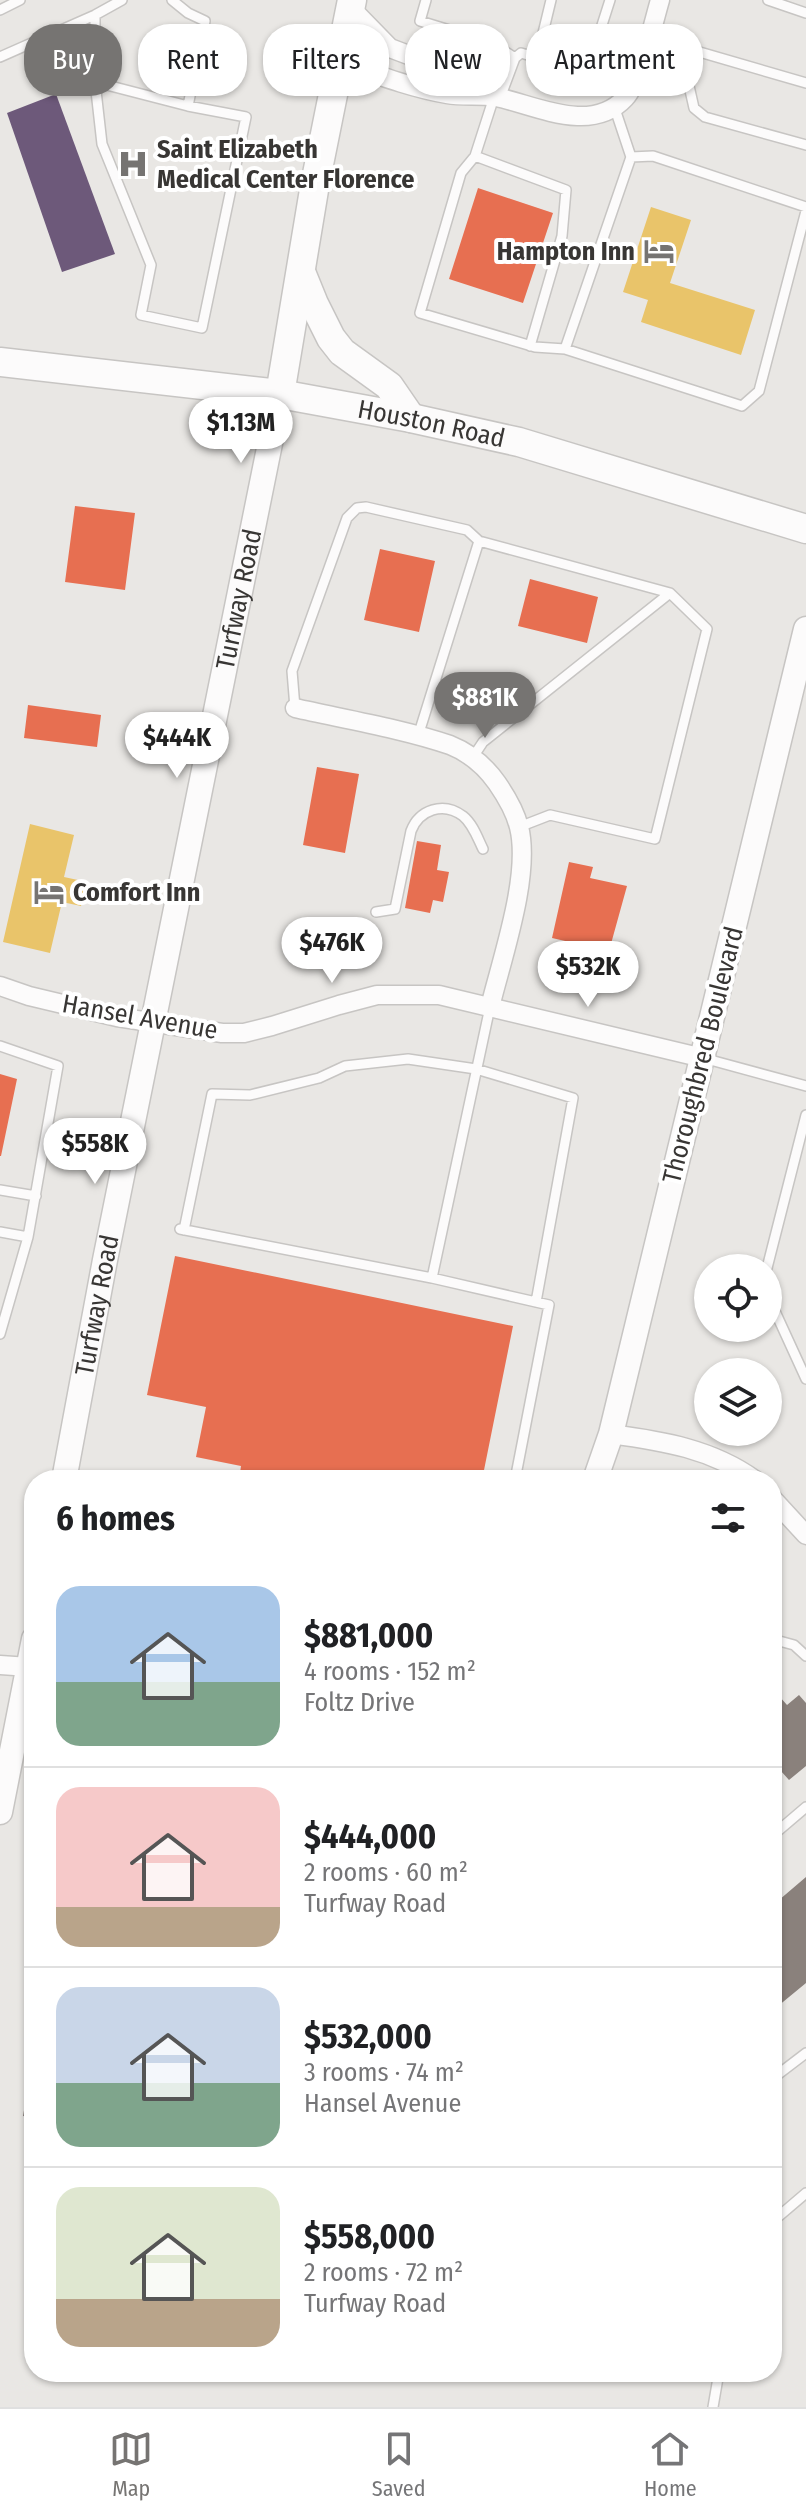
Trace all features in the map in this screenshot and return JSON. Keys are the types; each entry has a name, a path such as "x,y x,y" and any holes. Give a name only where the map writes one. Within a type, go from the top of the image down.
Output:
{"main road":[{"name":"Turfway Road","path":"348,24 352,4"},
{"name":"Turfway Road","path":"66,1470 105,1260 280,394 315,184 334,96"},
{"path":"301,270 331,338 342,352 389,386 411,418"},
{"name":"Houston Road","path":"0,362 280,394 411,418 519,442 806,529"},
{"name":"Thoroughbred Boulevard","path":"598,1470 611,1434 806,629"},
{"path":"0,1812 24,1701"}],"street":[{"path":"652,24 660,0"},
{"path":"352,4 366,26 390,48 456,73 497,98"},
{"path":"389,77 448,95 497,98 559,115 584,116 607,110 626,96"},
{"path":"295,708 452,746 473,757 490,772 505,794 519,827 522,860 519,888 490,1007"},
{"name":"Hansel Avenue","path":"0,986 29,996 153,1024 222,1033 244,1033 339,1005 389,995 439,995 703,1058"},
{"path":"611,1434 702,1451 739,1470"},
{"path":"782,1509 806,1535"},
{"path":"0,1665 24,1667"}],"lane":[{"path":"0,10 20,0"},
{"path":"0,57 122,0"},
{"path":"172,0 205,21 188,106"},
{"path":"426,0 420,21 492,43 515,58"},
{"path":"545,24 551,0"},
{"path":"602,24 610,0"},
{"path":"768,0 806,13"},
{"path":"95,15 95,24"},
{"path":"526,55 521,53 515,58 475,156 461,173 420,313 530,346 565,349 742,406 759,391 806,209 653,156 631,157"},
{"path":"703,53 806,83"},
{"path":"97,96 102,144 151,265 141,315 202,328 246,117 122,89"},
{"path":"691,96 694,108 705,117 806,145"},
{"path":"565,349 631,157 614,106"},
{"path":"475,156 566,190 562,236 530,346"},
{"path":"295,708 292,671 347,518 357,508 366,507 467,530 479,541 670,593 707,629 655,839 550,815 519,827"},
{"path":"418,736 479,541"},
{"path":"473,757 483,742 670,593"},
{"path":"376,912 395,909 411,831 415,820 423,812 433,808 462,816 474,830 483,849"},
{"path":"432,1278 490,1007"},
{"path":"0,1046 58,1066 28,1237 0,1334"},
{"path":"703,1058 806,1086"},
{"path":"517,1470 549,1305 536,1302 432,1278 182,1229 212,1094 250,1095 319,1078 345,1066 408,1059 476,1069 573,1098 536,1302"},
{"path":"771,1254 806,1115"},
{"path":"0,1190 36,1196"},
{"path":"0,1232 28,1237"},
{"path":"782,1327 806,1379"},
{"path":"782,1642 794,1645 806,1656"},
{"path":"782,1827 806,1807"},
{"path":"782,2071 806,2053"},
{"path":"782,2213 806,2193"},
{"path":"713,2407 717,2382"}],"building: Homes":[{"name":"Hampton Inn","path":"651,207 691,220 670,283 755,310 741,355 641,322 648,300 623,292"},
{"name":"Comfort Inn","path":"30,824 74,835 64,877 87,882 81,906 62,902 50,953 3,942"}],"building: Shops":[{"path":"478,188 553,213 523,303 449,279"},
{"path":"75,506 135,513 125,590 65,582"},
{"path":"380,549 435,561 419,632 364,620"},
{"path":"530,579 598,597 587,643 518,626"},
{"path":"28,705 101,715 97,747 24,738"},
{"path":"317,767 359,774 345,853 303,845"},
{"path":"417,841 441,845 437,870 449,872 443,902 433,900 430,913 405,908"},
{"path":"569,862 593,867 590,878 627,886 609,951 552,938"},
{"path":"0,1074 17,1079 1,1156 0,1156"},
{"path":"175,1256 513,1326 484,1470 240,1470 241,1466 196,1457 206,1407 147,1395"}],"building: Offices":[{"path":"57,96 115,254 62,272 7,113"}],"building: Industry":[{"path":"799,1695 806,1703 806,1766 789,1780 782,1772 782,1699 787,1705"},
{"path":"806,1877 806,1983 782,2003 782,1897"}],"place":[{"name":"Saint Elizabeth Medical Center Florence","path":"133,164"},
{"name":"Hampton Inn","path":"659,251"},
{"name":"Comfort Inn","path":"49,892"}]}
